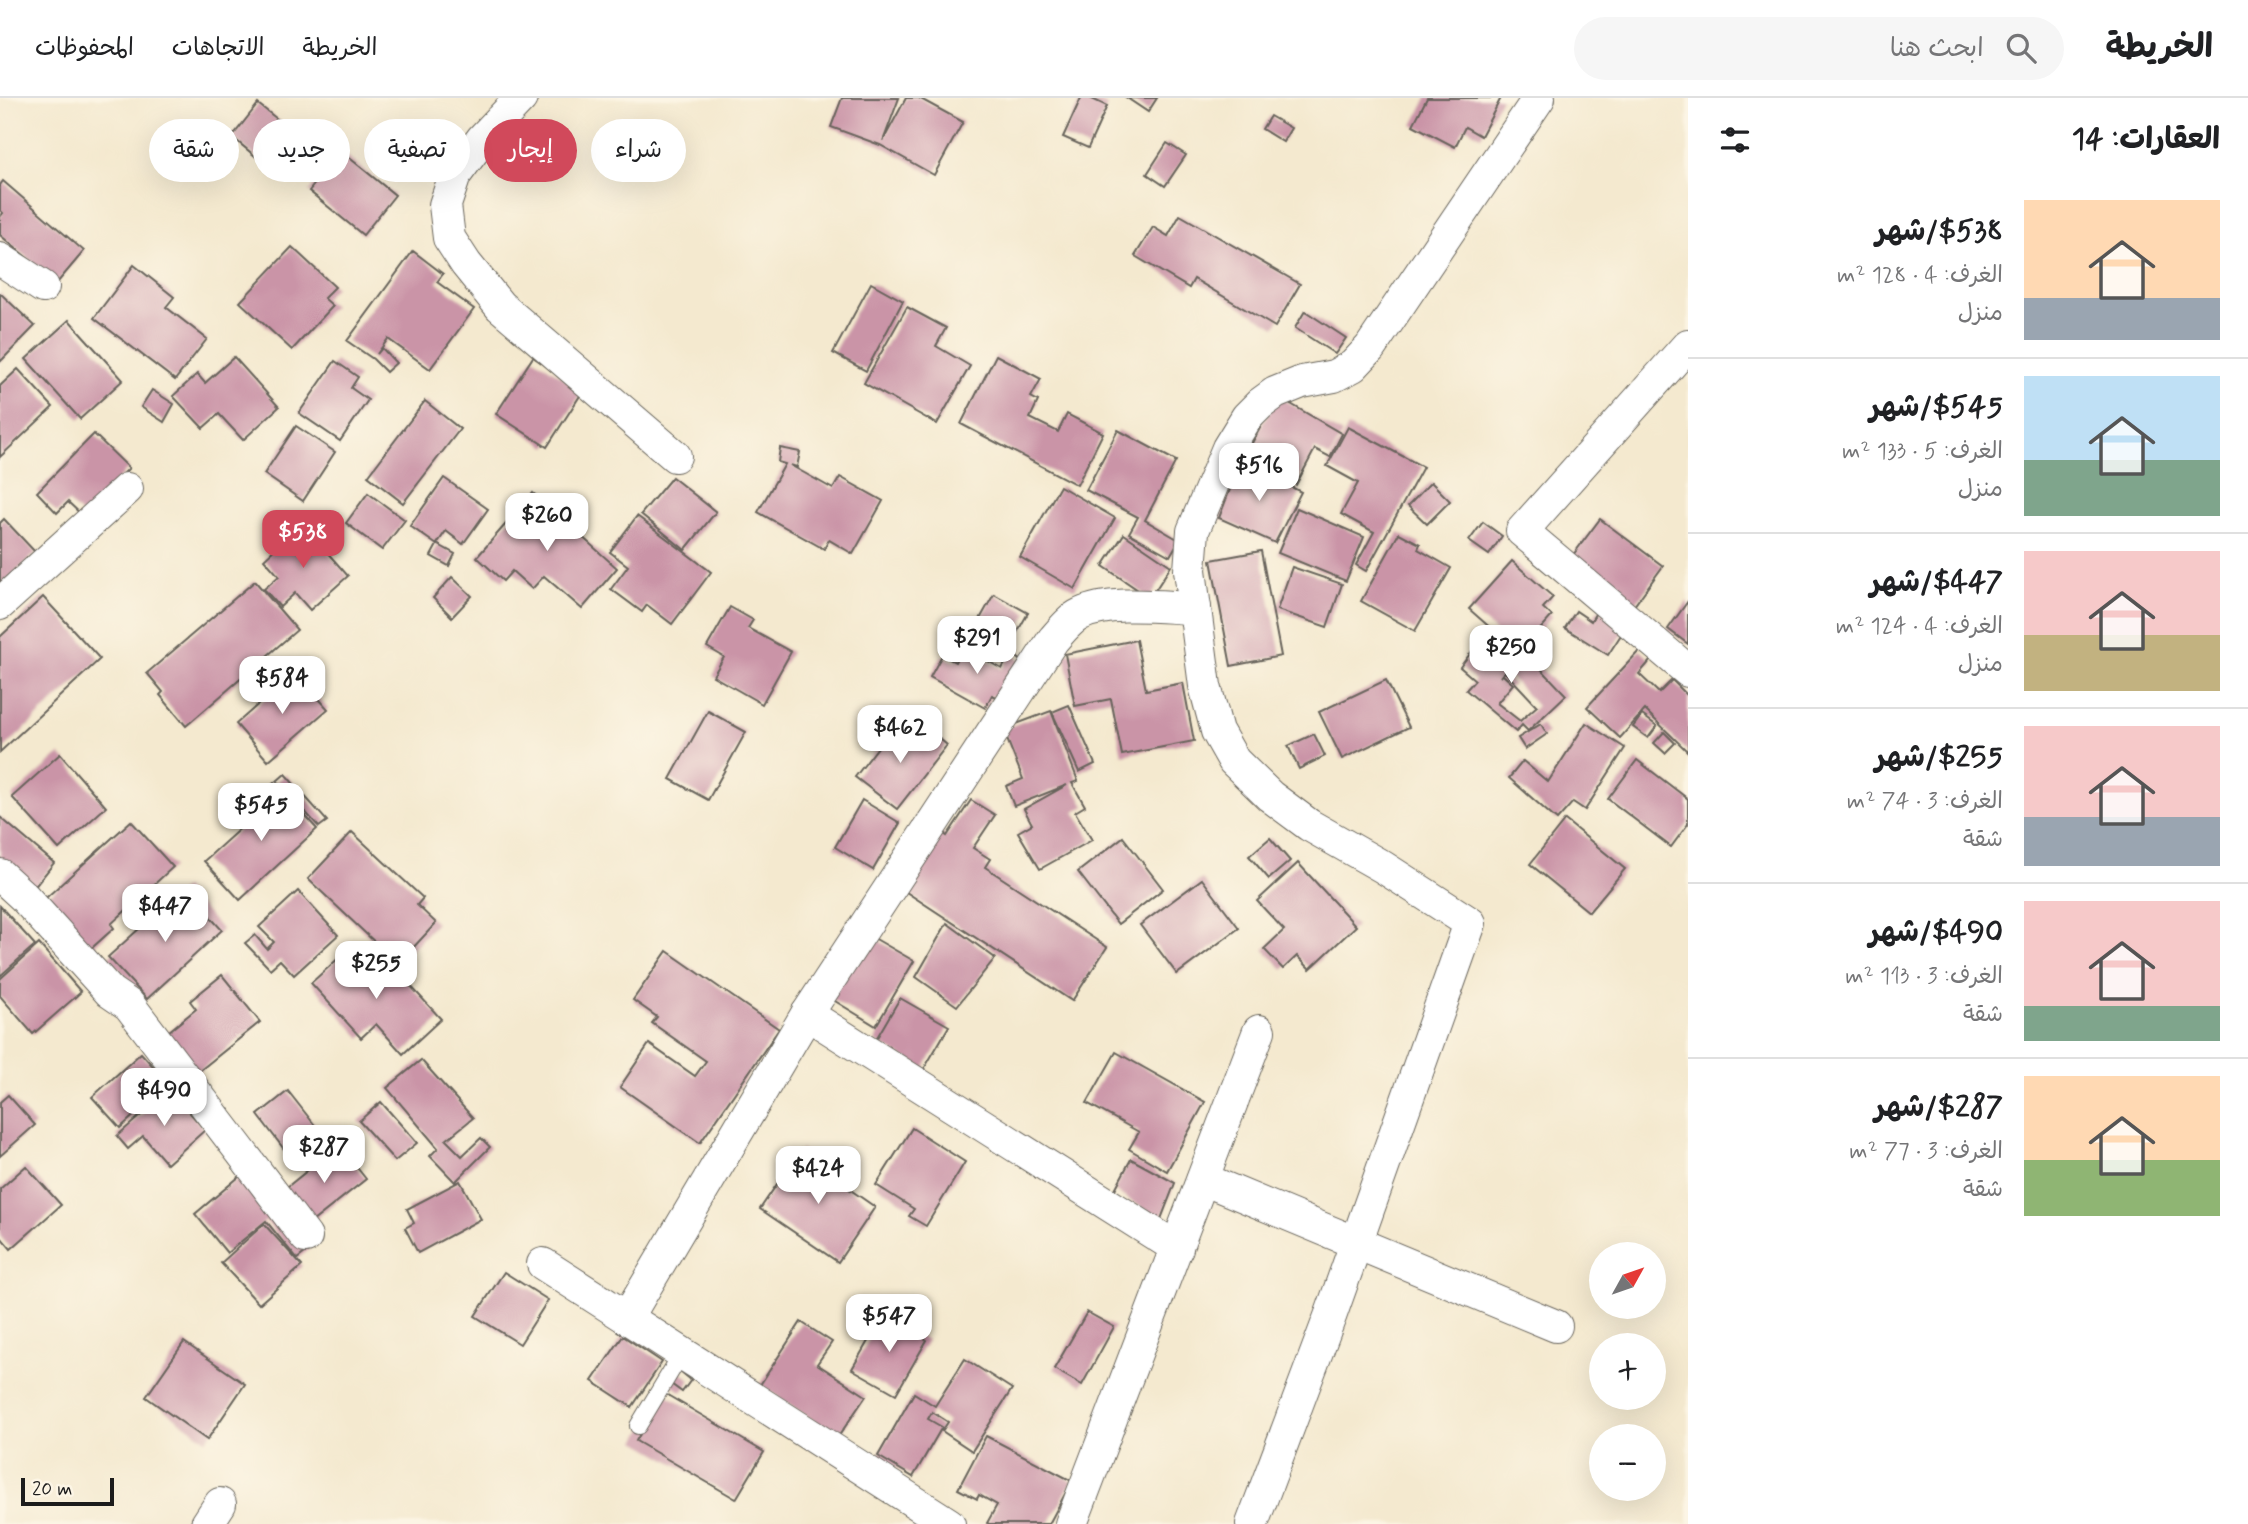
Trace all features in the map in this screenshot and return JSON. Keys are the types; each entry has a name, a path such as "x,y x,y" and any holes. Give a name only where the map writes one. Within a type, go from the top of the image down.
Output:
{"street":[{"path":"521,98 482,139 455,175 444,205 449,238 500,306 675,456"},
{"path":"1252,1524 1470,923 1383,867 1309,825 1270,796 1234,761 1217,731 1205,686 1189,570 1193,531 1228,448 1247,417 1275,393 1302,382 1334,376 1353,366 1370,348 1539,98"},
{"path":"0,259 43,287"},
{"path":"1688,345 1522,531 1688,671"},
{"path":"0,604 127,489"},
{"path":"627,1318 807,1014 1053,640 1080,614 1096,609 1195,608"},
{"path":"0,875 24,897 110,992 129,1005 306,1237"},
{"path":"807,1014 1177,1248"},
{"path":"1071,1524 1259,1031"},
{"path":"1203,1179 1556,1326"},
{"path":"543,1264 949,1524"}],"lane":[{"path":"638,1426 682,1353"}],"building":[{"path":"842,98 899,98 883,141 906,98 919,98 963,122 934,175 880,145 831,127"},
{"path":"1081,98 1090,98 1107,106 1088,148 1063,137"},
{"path":"1127,98 1157,98 1148,112"},
{"path":"1427,98 1501,98 1481,136 1465,127 1455,147 1413,125"},
{"path":"258,104 277,119 253,119 253,154 239,143 239,128"},
{"path":"1270,116 1291,128 1283,142 1262,129"},
{"path":"1167,143 1186,155 1165,186 1147,174"},
{"path":"350,158 364,170 364,182 379,182 395,195 363,235 309,191 316,182 350,182"},
{"path":"3,181 84,251 57,283 0,235 0,217 3,213 0,210 0,185"},
{"path":"1180,215 1300,284 1275,327 1194,279 1189,288 1135,256 1153,227 1168,236"},
{"path":"292,247 335,287 324,298 333,306 292,350 240,302"},
{"path":"413,251 443,274 437,282 474,309 430,369 388,339 377,354 382,348 396,363 386,372 347,341"},
{"path":"134,265 174,297 166,307 207,339 175,380 94,318"},
{"path":"871,283 903,301 866,371 833,353"},
{"path":"0,293 35,326 0,362"},
{"path":"907,307 946,328 936,346 970,366 937,424 864,383"},
{"path":"1305,311 1346,338 1335,354 1295,328"},
{"path":"69,320 123,380 80,419 26,359"},
{"path":"996,355 1041,379 1031,397 1038,401 1030,418 1058,432 1067,414 1103,433 1077,485 961,424"},
{"path":"234,357 279,407 243,440 219,414 203,428 173,396 197,374 205,383"},
{"path":"533,357 583,391 547,447 496,414"},
{"path":"335,361 358,377 351,388 368,400 340,441 299,413"},
{"path":"18,369 53,407 0,457 0,386"},
{"path":"152,390 174,404 164,422 141,407"},
{"path":"1277,396 1342,434 1330,457 1315,449 1296,485 1244,458"},
{"path":"425,401 460,429 403,503 368,476"},
{"path":"296,426 335,452 303,501 264,474"},
{"path":"1348,427 1423,467 1366,571 1356,565 1374,532 1341,514 1358,483 1327,466"},
{"path":"1118,430 1176,461 1145,520 1179,540 1170,556 1129,533 1138,517 1086,490"},
{"path":"94,434 129,468 83,516 68,502 57,513 37,492"},
{"path":"780,448 800,452 797,467 790,465 833,489 840,477 883,501 853,554 829,540 824,549 758,512 785,464 778,462"},
{"path":"1241,461 1301,492 1275,543 1219,518"},
{"path":"672,477 716,512 685,550 641,514"},
{"path":"444,478 488,509 463,544 446,531 437,544 455,554 449,566 431,556 437,545 410,526"},
{"path":"1431,482 1450,501 1427,524 1408,506"},
{"path":"1060,486 1115,518 1075,589 1020,557"},
{"path":"368,493 405,520 382,550 346,523"},
{"path":"533,493 617,568 582,609 544,576 532,589 512,571 503,581 477,557"},
{"path":"1297,508 1364,537 1346,581 1278,553"},
{"path":"637,516 711,572 672,624 647,605 642,612 611,589 628,566 610,552"},
{"path":"4,519 36,553 0,587 0,523"},
{"path":"1600,519 1663,566 1631,610 1567,563"},
{"path":"1483,522 1502,536 1489,555 1469,541"},
{"path":"302,524 348,576 310,610 295,593 280,607 264,589 279,576 264,559"},
{"path":"1399,533 1420,544 1418,549 1451,568 1415,631 1361,601"},
{"path":"1124,534 1171,566 1150,598 1103,566"},
{"path":"1261,551 1281,656 1231,666 1211,560"},
{"path":"1512,561 1553,597 1543,608 1552,616 1519,653 1469,609"},
{"path":"1292,567 1342,584 1327,627 1277,610"},
{"path":"452,577 472,596 452,617 433,598"},
{"path":"255,581 297,630 186,726 160,695 163,692 147,673"},
{"path":"994,594 1028,613 1014,638 980,619"},
{"path":"43,597 100,659 0,752 0,637"},
{"path":"1688,601 1688,644 1668,629"},
{"path":"730,607 753,620 748,628 791,652 762,704 713,676 724,657 707,647"},
{"path":"1598,609 1626,627 1608,655 1565,628 1576,611 1591,621"},
{"path":"1136,640 1146,690 1183,683 1194,741 1122,755 1111,699 1075,706 1065,654"},
{"path":"1495,645 1514,661 1500,677 1503,675 1513,684 1497,703 1520,721 1537,706 1506,673 1526,653 1566,695 1528,731 1522,725 1516,732 1466,690 1475,680 1460,667 1473,650 1484,659"},
{"path":"963,647 1002,669 1011,653 1026,664 1002,699 992,695 985,708 930,677 942,655 955,662"},
{"path":"1640,650 1651,660 1639,674 1659,693 1672,680 1688,696 1688,752 1645,710 1620,738 1587,707"},
{"path":"295,672 328,709 268,761 236,724"},
{"path":"1386,680 1409,727 1342,759 1319,712"},
{"path":"1069,705 1095,764 1079,772 1052,712"},
{"path":"708,711 746,732 708,800 670,779"},
{"path":"1051,711 1078,781 1072,783 1085,806 1075,812 1092,840 1040,869 1018,832 1032,824 1024,809 1067,785 1014,806 1006,786 1023,779 1003,729"},
{"path":"1642,715 1657,726 1648,738 1633,727"},
{"path":"1586,723 1625,748 1585,810 1573,802 1557,820 1509,778 1523,761 1548,782"},
{"path":"1541,724 1547,734 1525,749 1518,738"},
{"path":"923,725 947,745 897,809 855,777 892,729 909,742"},
{"path":"1664,732 1675,743 1665,753 1654,743"},
{"path":"1314,734 1325,756 1299,769 1288,746"},
{"path":"60,754 106,807 59,849 12,797"},
{"path":"1637,760 1688,799 1688,824 1671,847 1608,799"},
{"path":"285,774 327,821 319,827 277,781"},
{"path":"274,782 317,829 240,900 204,861 265,806 257,797"},
{"path":"862,800 900,823 873,870 835,847"},
{"path":"971,800 995,815 973,848 990,859 985,867 1107,947 1072,1001 897,886 935,828 947,836"},
{"path":"0,817 54,863 29,894 0,870"},
{"path":"1565,820 1625,869 1589,912 1530,864"},
{"path":"131,821 173,867 111,924 114,928 84,955 38,905"},
{"path":"352,832 423,898 417,905 436,923 398,964 308,879"},
{"path":"1123,837 1163,889 1118,924 1078,872"},
{"path":"1270,838 1290,861 1269,879 1249,856"},
{"path":"1298,863 1356,926 1310,969 1297,956 1283,969 1264,949 1284,930 1257,901"},
{"path":"1202,879 1239,928 1177,974 1140,925"},
{"path":"184,888 222,930 147,999 108,957"},
{"path":"298,891 338,935 294,975 280,960 270,969 245,943 255,935 267,949 274,942 259,927"},
{"path":"0,906 35,945 0,976"},
{"path":"947,923 995,958 957,1006 916,977"},
{"path":"867,934 914,961 876,1026 830,998"},
{"path":"39,944 81,992 33,1034 0,996 0,979"},
{"path":"351,947 384,983 397,971 441,1019 403,1054 376,1024 361,1038 311,983"},
{"path":"667,951 779,1029 700,1143 620,1087 649,1044 695,1076 706,1061 652,1023 657,1017 633,1000"},
{"path":"222,975 260,1022 193,1076 162,1037 196,1009 190,1001"},
{"path":"900,998 949,1026 924,1069 875,1041"},
{"path":"1116,1052 1205,1102 1167,1171 1129,1149 1139,1132 1087,1103"},
{"path":"141,1053 169,1084 120,1128 92,1097"},
{"path":"421,1060 473,1118 446,1140 462,1156 481,1138 490,1147 455,1182 430,1156 438,1148 387,1088"},
{"path":"170,1090 205,1130 167,1164 143,1136 128,1149 117,1136"},
{"path":"288,1091 321,1133 290,1157 258,1115"},
{"path":"8,1095 35,1125 0,1156 0,1102"},
{"path":"381,1102 417,1143 395,1161 359,1121"},
{"path":"912,1128 965,1162 926,1226 909,1216 914,1209 876,1185"},
{"path":"339,1145 366,1179 308,1225 281,1192"},
{"path":"801,1149 832,1170 829,1175 875,1207 838,1262 760,1209"},
{"path":"1131,1159 1175,1183 1161,1219 1114,1191"},
{"path":"26,1166 61,1205 11,1249 0,1236 0,1189"},
{"path":"246,1171 310,1249 297,1259 266,1221 227,1253 195,1214"},
{"path":"460,1181 481,1219 418,1253 405,1228 414,1223 407,1209"},
{"path":"264,1224 302,1266 259,1304 221,1263"},
{"path":"504,1272 548,1300 520,1344 475,1316"},
{"path":"1087,1312 1114,1327 1082,1385 1054,1369"},
{"path":"883,1315 927,1340 896,1394 852,1369"},
{"path":"801,1322 832,1342 817,1364 866,1396 838,1437 760,1385"},
{"path":"623,1336 662,1362 632,1407 592,1381"},
{"path":"184,1342 245,1384 207,1440 146,1397"},
{"path":"965,1359 1012,1389 972,1451 942,1431 948,1422 932,1412 928,1419 942,1427 913,1477 878,1456 914,1393 935,1406"},
{"path":"680,1371 691,1380 682,1392 671,1384"},
{"path":"664,1393 764,1452 736,1499 636,1441"},
{"path":"986,1436 1072,1481 1049,1524 989,1524 987,1523 997,1505 979,1495 977,1499 958,1489"}]}
